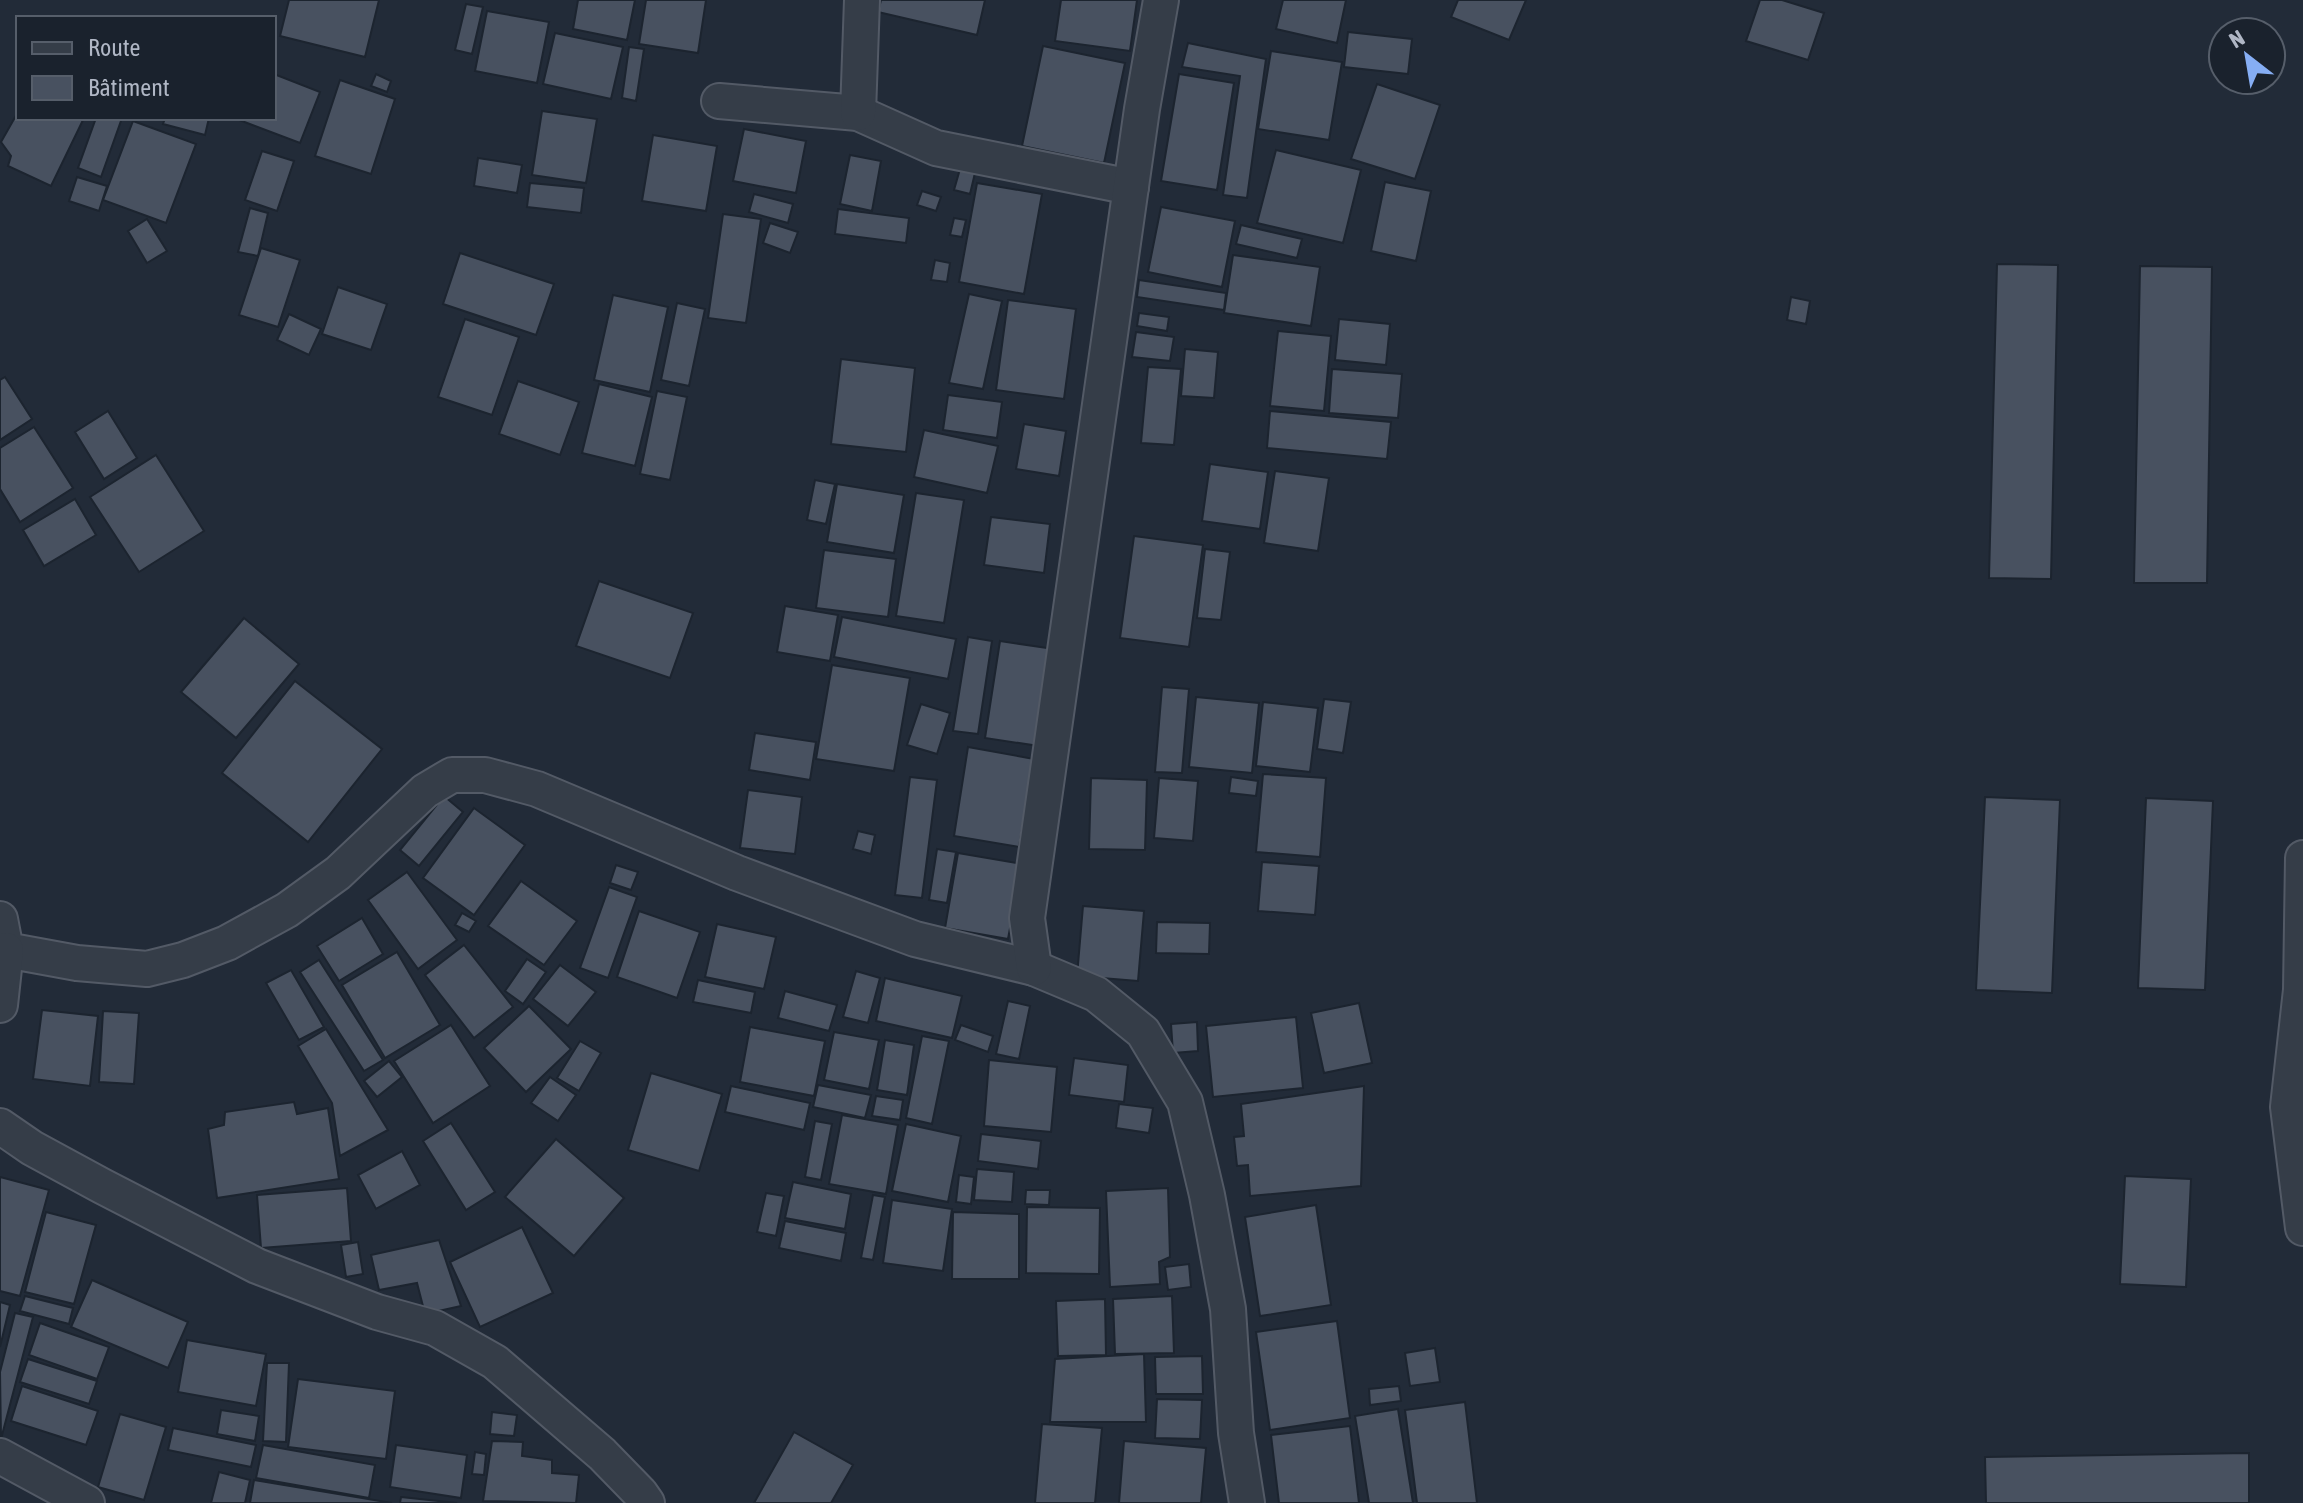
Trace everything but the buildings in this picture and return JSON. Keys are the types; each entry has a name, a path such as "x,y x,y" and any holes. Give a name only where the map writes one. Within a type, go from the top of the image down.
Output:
{"street":[{"path":"858,113 862,0"},
{"path":"1034,968 1027,918 1131,187 1161,0"},
{"path":"719,101 858,113 936,148 1131,187"},
{"path":"0,1005 3,934 77,963 147,969 183,960 227,943 287,910 338,873 425,791 452,775 485,775 537,789 737,873 915,939 1034,968 1096,994 1143,1032 1185,1102 1207,1195 1228,1309 1236,1433 1247,1503"},
{"path":"2303,858 2301,990 2288,1107 2303,1228"},
{"path":"0,1126 32,1148 90,1180 257,1266 377,1312 435,1328 495,1362 602,1454 647,1503"},
{"path":"0,1456 87,1503"}]}
